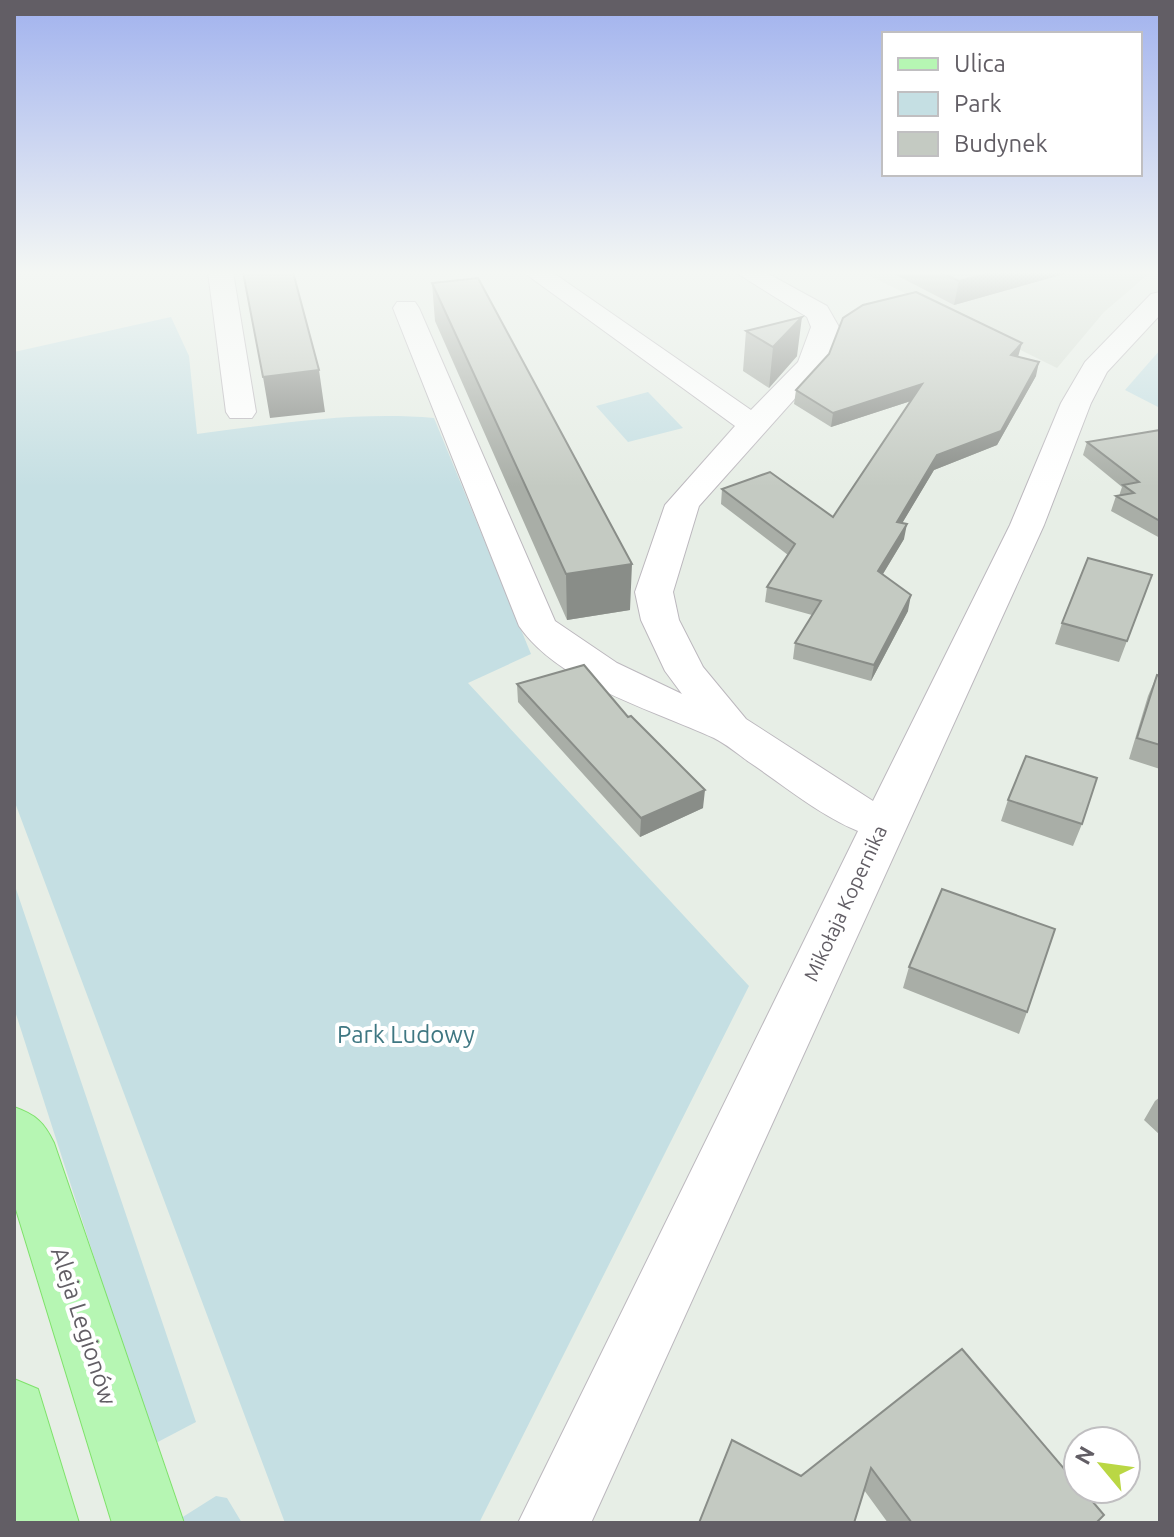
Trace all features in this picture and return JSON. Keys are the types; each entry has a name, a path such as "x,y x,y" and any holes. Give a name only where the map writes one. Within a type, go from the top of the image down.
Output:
{"main road":[{"name":"Aleja Legionów","path":"14,1133 25,1143 148,1523"},
{"path":"14,1413 43,1523"}],"street":[{"path":"231,344 241,412"},
{"path":"421,344 538,626 559,645 593,665 731,729 851,810 883,823"},
{"path":"637,344 753,425"},
{"path":"731,729 685,671 660,620 654,592 682,505 810,366 821,344"},
{"name":"Mikołaja Kopernika","path":"554,1523 883,823 1027,525 1081,393 1115,344"}],"shaded area":[{"path":"1008,344 1077,344 1057,368"}],"green space":[{"name":"Park Ludowy","path":"51,344 183,344 189,356 197,434 345,417 434,418 531,654 468,683 749,986 479,1523 285,1523 14,800 14,352"},
{"path":"1160,350 1160,408 1125,390"},
{"path":"648,392 683,428 628,442 596,406"},
{"path":"14,883 196,1422 154,1444 14,1008"},
{"path":"216,1496 227,1498 242,1523 179,1523 178,1520"}],"building":[{"path":"257,344 312,344 319,370 263,377"},
{"path":"460,344 513,344 632,564 566,574"},
{"path":"833,344 1021,344 1011,355 1039,362 1001,431 937,455 897,522 907,524 878,571 911,595 874,665 795,643 821,601 767,587 795,544 722,489 770,472 833,517 922,384 833,413 796,390 829,354"},
{"path":"1160,430 1160,521 1116,496 1134,493 1123,485 1139,482 1087,442"},
{"path":"1088,558 1152,575 1127,641 1062,623"},
{"path":"584,665 628,717 631,716 705,790 641,818 517,684"},
{"path":"1157,675 1160,676 1160,745 1137,738"},
{"path":"1026,756 1097,778 1082,824 1008,800"},
{"path":"942,889 1055,929 1027,1012 909,967"},
{"path":"962,1349 1062,1466 1062,1505 1096,1505 1104,1515 1096,1523 912,1523 871,1468 854,1523 699,1523 732,1440 801,1476"}]}
